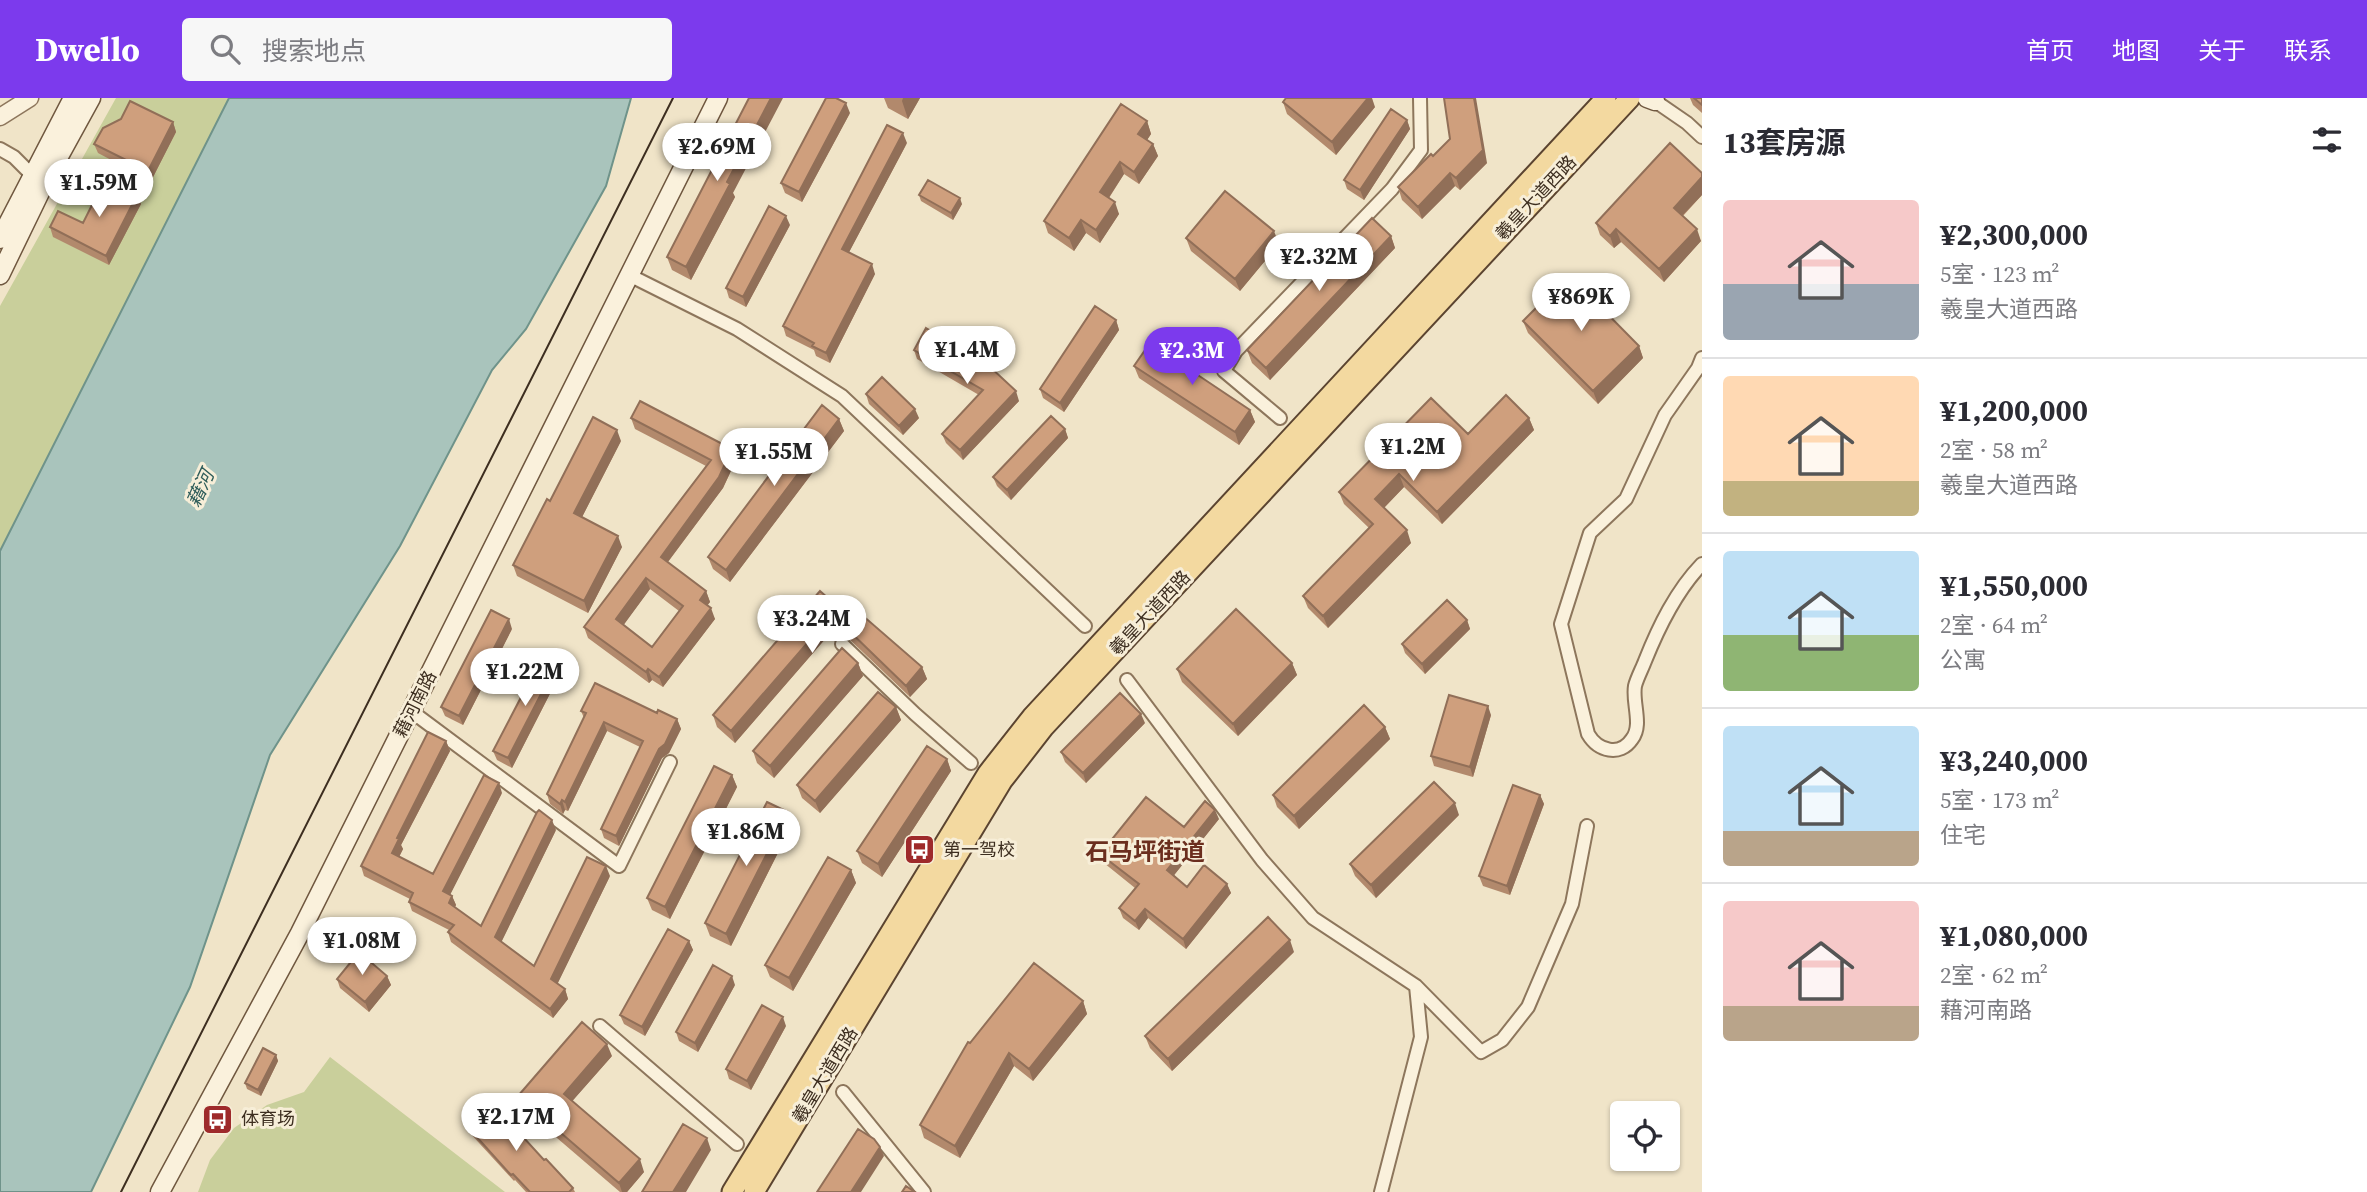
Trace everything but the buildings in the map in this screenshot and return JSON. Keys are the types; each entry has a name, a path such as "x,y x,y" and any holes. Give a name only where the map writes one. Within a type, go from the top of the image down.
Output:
{"main road":[{"path":"0,275 73,98"},
{"path":"0,239 91,98"},
{"name":"藉河南路","path":"160,1192 300,933 718,98"},
{"name":"羲皇大道西路","path":"732,1192 988,773 1032,717 1606,98"},
{"name":"羲皇大道西路","path":"754,1192 1002,781 1044,727 1630,98"}],"street":[{"path":"0,117 30,98"},
{"path":"1280,418 1224,371 1236,351 1392,189 1421,150 1420,98"},
{"path":"1651,100 1687,123 1702,137"},
{"path":"0,149 39,178"},
{"path":"629,275 737,330 842,396 1085,626"},
{"path":"1702,358 1665,415 1626,499 1590,533 1561,624 1588,734 1599,747 1616,750 1631,742 1635,734 1635,687 1657,629 1689,578 1702,564"},
{"path":"842,644 971,763"},
{"path":"1127,680 1262,860 1313,918 1416,986 1481,1052 1502,1040 1528,1007 1572,904 1587,826"},
{"path":"411,711 619,866 670,762"},
{"path":"1381,1192 1421,1037 1416,986"},
{"path":"600,1026 737,1144"},
{"path":"843,1093 924,1192"}],"green space":[{"path":"116,98 229,98 0,551 0,306"},
{"path":"330,1057 505,1192 198,1192 210,1160 234,1128 267,1105 304,1092"}],"water":[{"name":"藉河","path":"229,98 631,98 606,186 526,329 492,370 400,546 270,755 190,987 91,1192 0,1192 0,551"}],"tram line":[{"path":"121,1192 673,98"}],"place":[{"name":"第一驾校","path":"920,850"},
{"name":"体育场","path":"218,1119"}],"district":[{"name":"石马坪街道","path":"1145,852"}]}
